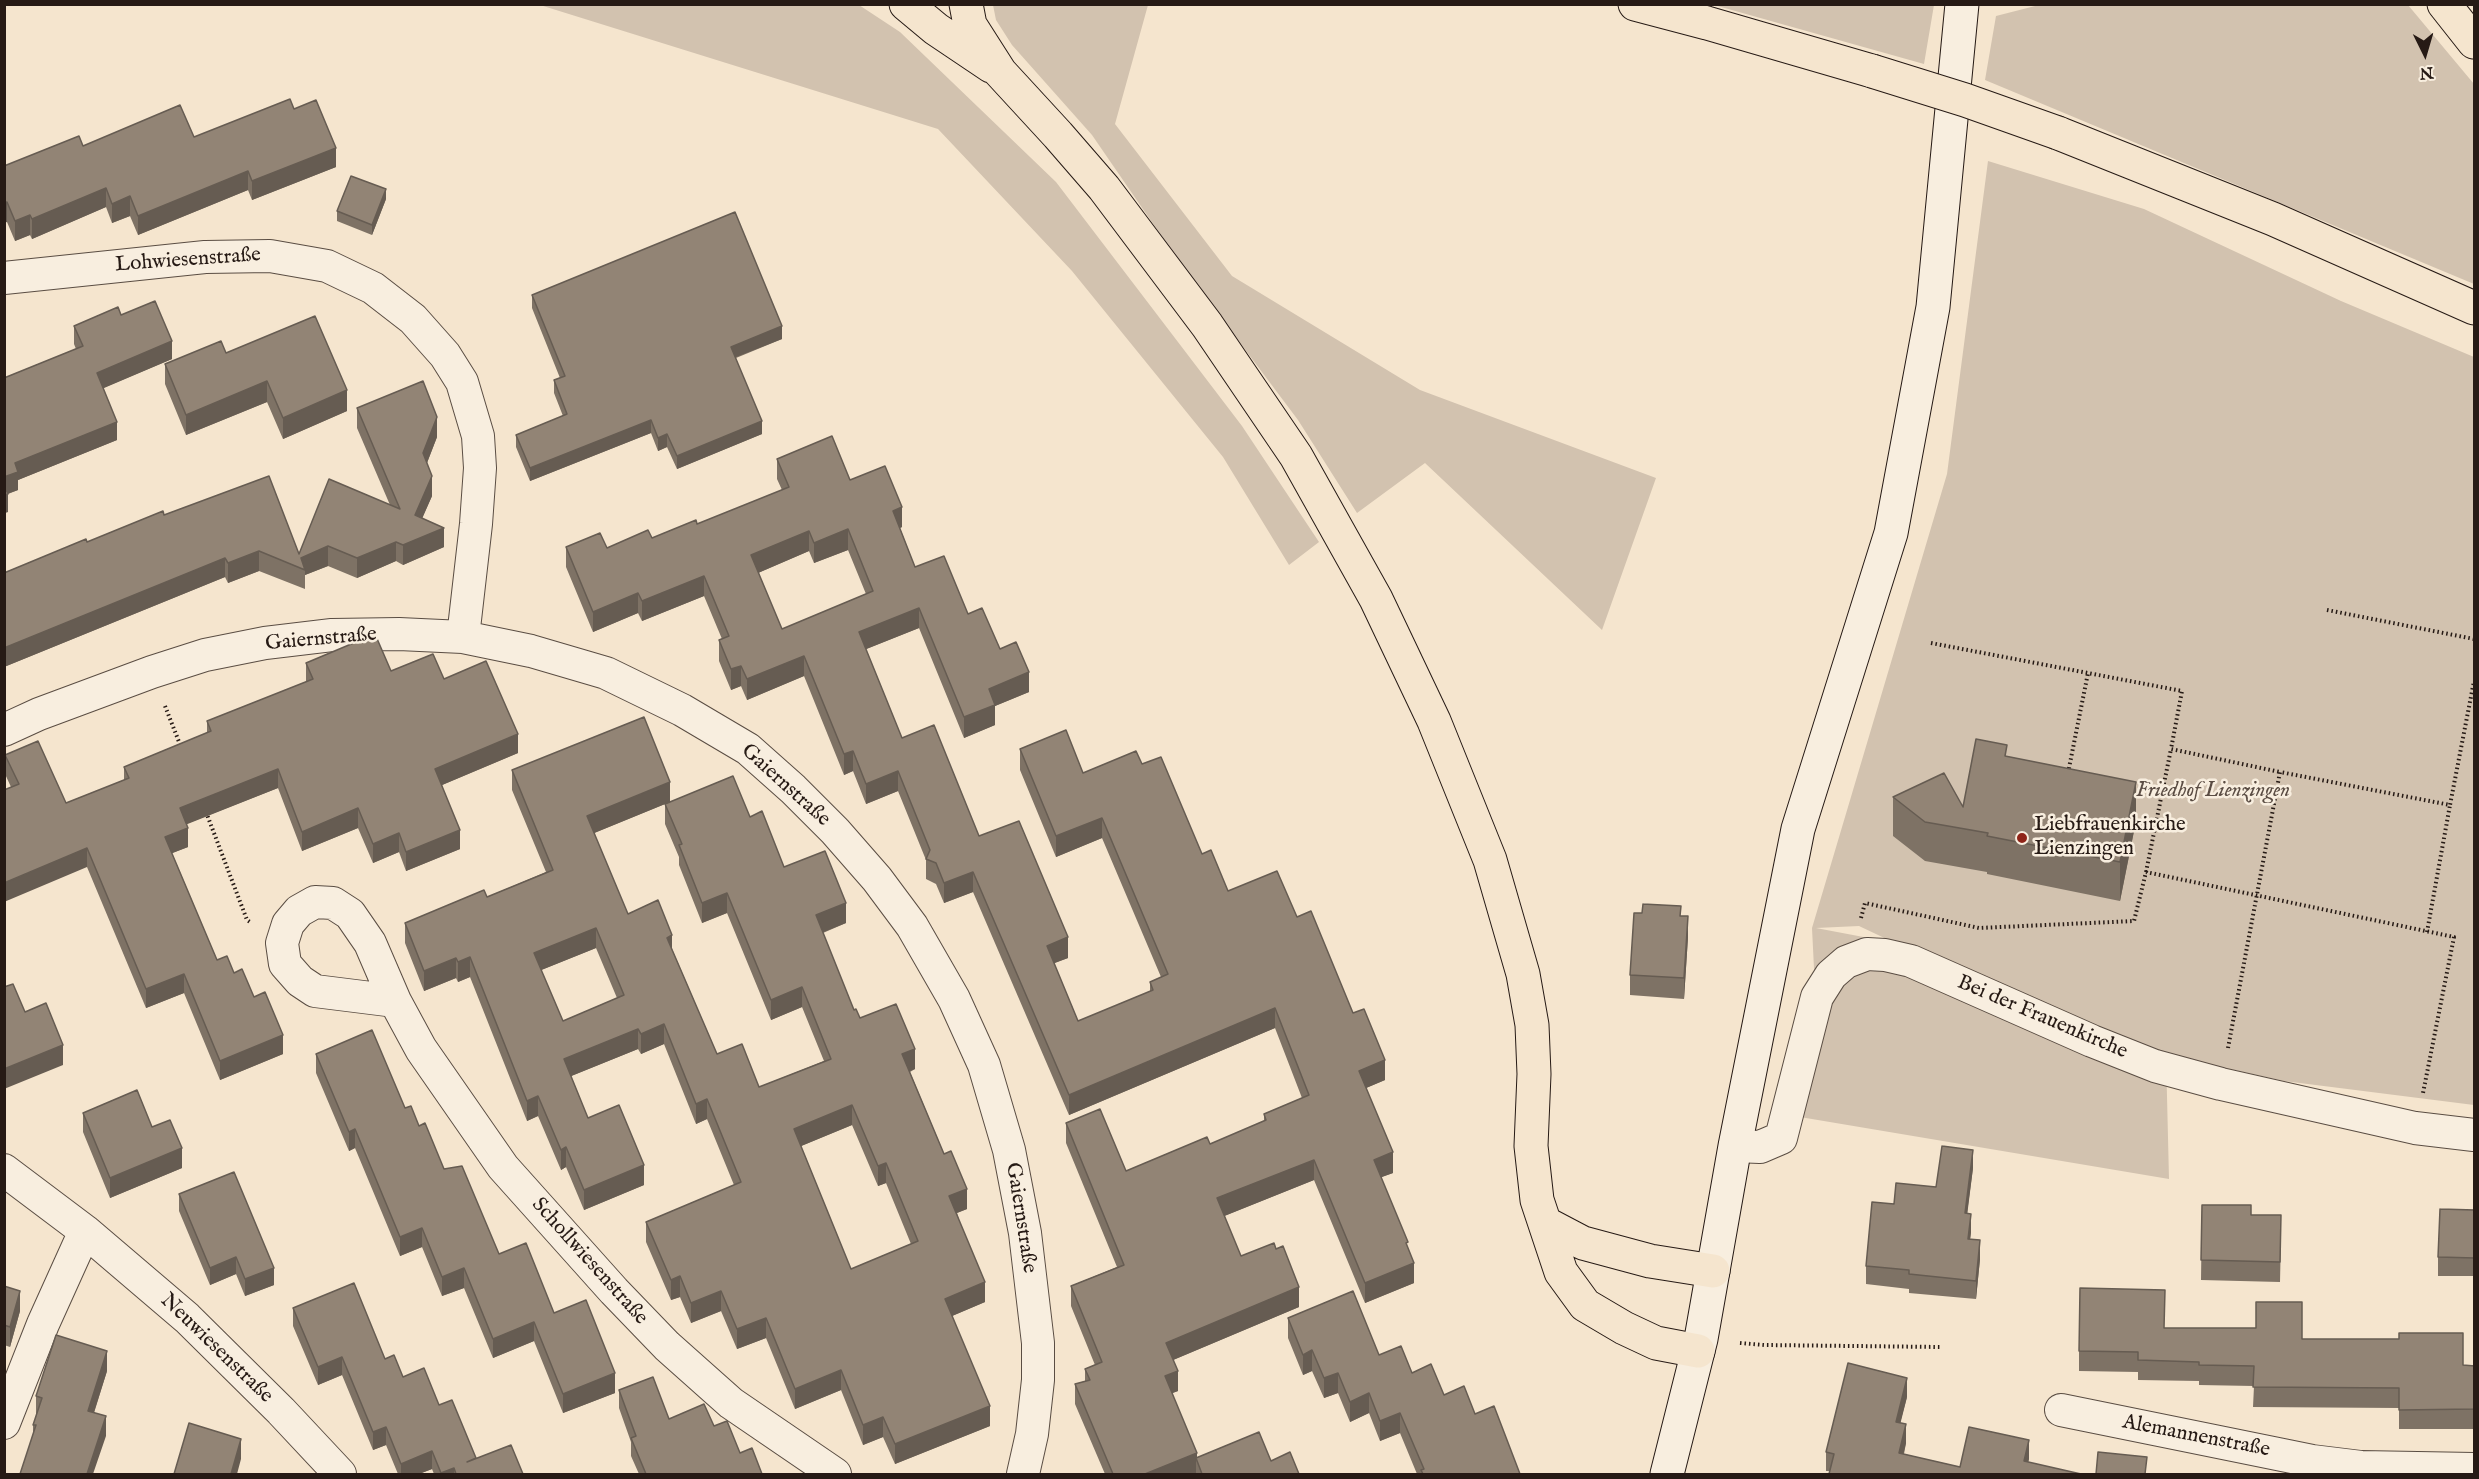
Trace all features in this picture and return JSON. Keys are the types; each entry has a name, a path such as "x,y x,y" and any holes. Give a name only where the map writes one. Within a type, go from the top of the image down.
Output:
{"main road":[{"path":"906,4 936,29 1000,72"},
{"path":"966,4 970,25 1000,72 1104,188 1207,325 1296,456 1376,599 1420,691 1490,860 1523,974 1532,1025 1534,1074 1531,1146 1537,1200 1561,1272 1586,1305 1624,1328 1656,1343 1699,1345"},
{"path":"1635,4 1872,71 2058,133 2273,219 2475,308"},
{"path":"1667,1474 1699,1345 1735,1146 1798,828 1891,533 1933,307 1962,4"},
{"path":"2444,4 2475,42"},
{"path":"1545,1223 1583,1243 1650,1260 1713,1271"}],"street":[{"name":"Lohwiesenstraße","path":"4,278 205,257 270,256 327,266 373,288 412,319 445,355 462,382 478,436 480,468 476,524 463,637"},
{"name":"Gaiernstraße","path":"4,730 39,714 152,672 205,656 265,643 333,635 399,634 463,637 531,651 606,673 682,710 748,749 835,831 877,879 912,926 954,999 984,1065 1009,1149 1025,1233 1038,1343 1038,1380 1032,1434 1023,1474"},
{"name":"Schollwiesenstraße","path":"282,943 288,924 299,911 315,902 333,903 350,914 370,943 395,1001 421,1049 503,1167 614,1291 667,1346 730,1403 835,1474"},
{"path":"282,943 285,964 300,981 315,991 395,1001"},
{"name":"Bei der Frauenkirche","path":"1846,962 1867,954 1911,961 2092,1041 2155,1066 2221,1084 2415,1128 2475,1135"},
{"path":"1735,1146 1760,1147 1781,1138 1817,997 1831,975 1846,962"},
{"name":"Neuwiesenstraße","path":"4,1170 85,1231 186,1318 281,1411 340,1474"},
{"path":"4,1423 43,1324 85,1231"},
{"name":"Alemannenstraße","path":"2061,1410 2312,1461 2361,1467 2475,1469"}],"path":[{"path":"2327,610 2475,639"},
{"path":"1846,962 1865,903 1979,928 2134,921 2182,691 1931,643"},
{"path":"152,672 185,758"},
{"path":"2068,775 2088,673"},
{"path":"2427,932 2475,681"},
{"path":"2171,749 2450,806"},
{"path":"2221,1084 2280,772"},
{"path":"202,801 247,920 282,943"},
{"path":"2146,872 2454,938 2415,1128"},
{"path":"1699,1345 1940,1347"}],"green space":[{"path":"1934,4 1924,64 1714,5"},
{"path":"540,5 859,5 900,32 1056,182 1242,426 1319,542 1289,565 1223,457 1072,271 938,129"},
{"path":"993,5 1148,5 1115,124 1232,276 1420,390 1656,478 1602,630 1425,463 1357,513 1298,420 1180,263 1092,135 1012,45 996,20"},
{"path":"2039,5 2408,5 2474,84 2474,284 1985,80 1996,16"},
{"name":"Friedhof Lienzingen","path":"1988,161 2144,209 2341,301 2474,357 2474,1105 2284,1081 2166,1055 2169,1179 1800,1117 1817,1029 1812,928 1947,474","holes":["1859,926 1895,943 1816,928"]}],"building":[{"path":"290,99 294,109 316,100 336,148 252,181 248,171 138,216 130,196 112,204 106,188 32,219 30,215 15,221 7,202 4,203 4,166 79,136 83,146 180,105 194,137"},
{"path":"351,176 386,189 372,225 337,211"},
{"path":"735,212 782,326 731,347 762,421 677,456 667,434 658,438 651,420 530,468 516,435 567,414 554,380 565,376 532,295"},
{"path":"155,301 172,341 97,373 117,422 15,463 18,472 4,477 4,378 83,346 74,326 118,307 121,315"},
{"path":"315,316 347,390 283,418 267,381 186,415 165,364 221,341 226,353"},
{"path":"423,381 437,417 423,453 432,476 415,515 444,528 403,545 396,542 357,558 328,546 301,558 305,570 259,551 228,563 225,558 4,648 4,573 86,539 87,542 163,511 164,515 269,476 299,554 329,479 400,509 357,408"},
{"path":"832,436 850,480 885,466 902,507 893,511 915,567 944,556 968,614 982,608 1000,649 1016,642 1029,672 989,689 995,705 964,717 919,608 859,632 902,738 934,725 979,836 1019,821 1068,937 1047,946 1078,1021 1153,990 1150,982 1168,974 1102,818 1056,836 1020,749 1066,730 1083,773 1136,751 1142,764 1161,757 1202,854 1211,850 1228,891 1277,871 1297,917 1311,911 1353,1013 1364,1009 1385,1060 1359,1071 1393,1152 1374,1160 1408,1242 1406,1243 1414,1263 1365,1283 1314,1160 1217,1198 1241,1256 1274,1243 1276,1249 1283,1246 1299,1287 1166,1343 1178,1371 1165,1376 1197,1453 1145,1474 1113,1474 1075,1384 1090,1380 1085,1369 1102,1362 1071,1286 1124,1265 1066,1123 1100,1109 1126,1171 1207,1137 1210,1144 1266,1120 1264,1114 1309,1095 1275,1008 1069,1095 973,872 944,883 936,863 926,859 930,850 898,771 866,784 853,751 844,754 804,656 747,679 741,666 731,669 719,640 729,636 704,576 642,601 638,593 593,612 566,547 600,533 607,548 648,530 652,538 696,520 697,524 789,487 777,459","holes":["848,529 873,591 782,629 751,555 809,531 814,543"]},
{"path":"375,634 391,671 433,654 444,679 486,661 518,734 435,769 460,830 406,852 399,833 373,844 358,808 302,832 278,769 180,808 188,828 165,837 217,960 227,956 234,973 242,969 254,997 265,992 283,1035 220,1061 184,974 146,989 87,848 4,883 4,790 19,784 5,755 38,741 66,803 129,778 124,767 211,731 207,721 313,679 306,663"},
{"path":"644,717 670,782 587,816 628,914 658,900 672,935 667,938 717,1054 742,1044 759,1087 831,1059 802,987 771,1000 727,893 702,903 679,845 682,844 665,804 733,776 750,817 762,811 784,867 825,851 846,903 816,915 854,1010 856,1009 860,1018 896,1004 915,1049 902,1054 944,1154 951,1151 967,1189 949,1196 985,1282 945,1299 990,1406 895,1444 883,1417 863,1425 841,1370 795,1389 766,1318 737,1329 721,1291 691,1303 680,1276 671,1280 646,1222 741,1182 707,1099 696,1104 664,1024 641,1034 638,1029 564,1059 588,1118 619,1105 644,1165 584,1190 566,1147 561,1150 538,1096 527,1101 470,957 458,962 456,958 424,971 405,923 484,890 487,897 553,870 512,770","holes":["596,928 624,995 563,1021 534,953","852,1105 878,1166 886,1163 918,1241 851,1269 794,1129"]},
{"path":"1976,739 2007,745 2005,756 2136,782 2120,862 1987,836 1988,833 1925,822 1893,797 1944,773 1963,807"},
{"path":"1643,904 1681,906 1680,916 1688,916 1684,978 1630,975 1634,913 1642,913"},
{"path":"13,984 25,1012 46,1003 63,1045 4,1069 4,987"},
{"path":"372,1030 405,1108 411,1106 419,1126 425,1123 444,1169 462,1166 499,1254 526,1243 554,1313 586,1300 615,1373 563,1394 534,1322 493,1339 464,1268 442,1277 422,1228 400,1237 355,1129 349,1132 316,1054"},
{"path":"137,1090 152,1127 170,1120 182,1148 110,1178 83,1113"},
{"path":"1942,1146 1973,1150 1965,1213 1971,1214 1968,1239 1980,1240 1976,1281 1909,1274 1909,1270 1866,1266 1872,1202 1894,1204 1896,1183 1936,1187"},
{"path":"234,1172 274,1268 245,1279 236,1257 210,1268 179,1194"},
{"path":"2202,1205 2251,1205 2251,1215 2281,1215 2280,1262 2201,1260"},
{"path":"2440,1209 2475,1210 2475,1258 2438,1257"},
{"path":"354,1283 385,1359 394,1355 403,1377 424,1368 439,1405 452,1400 476,1458 467,1462 511,1445 523,1474 456,1474 454,1468 441,1473 432,1451 401,1464 386,1427 373,1432 342,1357 318,1367 293,1308"},
{"path":"4,1286 20,1291 10,1327 4,1325"},
{"path":"2080,1288 2165,1290 2164,1328 2256,1328 2256,1302 2302,1302 2302,1339 2399,1339 2399,1333 2463,1333 2463,1365 2475,1366 2475,1409 2399,1410 2399,1388 2253,1387 2254,1366 2199,1365 2199,1362 2138,1360 2138,1352 2079,1351"},
{"path":"1353,1291 1379,1355 1401,1346 1412,1373 1431,1364 1444,1395 1464,1386 1475,1414 1494,1406 1520,1474 1423,1474 1421,1470 1424,1469 1400,1413 1380,1421 1369,1393 1350,1402 1338,1373 1324,1378 1312,1350 1303,1355 1288,1318"},
{"path":"56,1335 107,1351 88,1411 106,1416 87,1474 20,1474 42,1398 36,1396"},
{"path":"1848,1363 1907,1378 1896,1422 1906,1424 1899,1453 1960,1467 1969,1427 2029,1440 2024,1461 2081,1474 1829,1474 1834,1454 1826,1452"},
{"path":"653,1377 669,1419 704,1404 714,1426 727,1421 740,1453 752,1448 762,1474 646,1474 631,1438 636,1436 619,1390"},
{"path":"189,1423 241,1439 231,1474 174,1474"},
{"path":"1259,1432 1271,1461 1290,1452 1299,1474 1202,1474 1196,1458"},
{"path":"2098,1452 2147,1457 2145,1474 2096,1474"}],"place":[{"name":"Liebfrauenkirche Lienzingen","path":"2022,838"}]}
